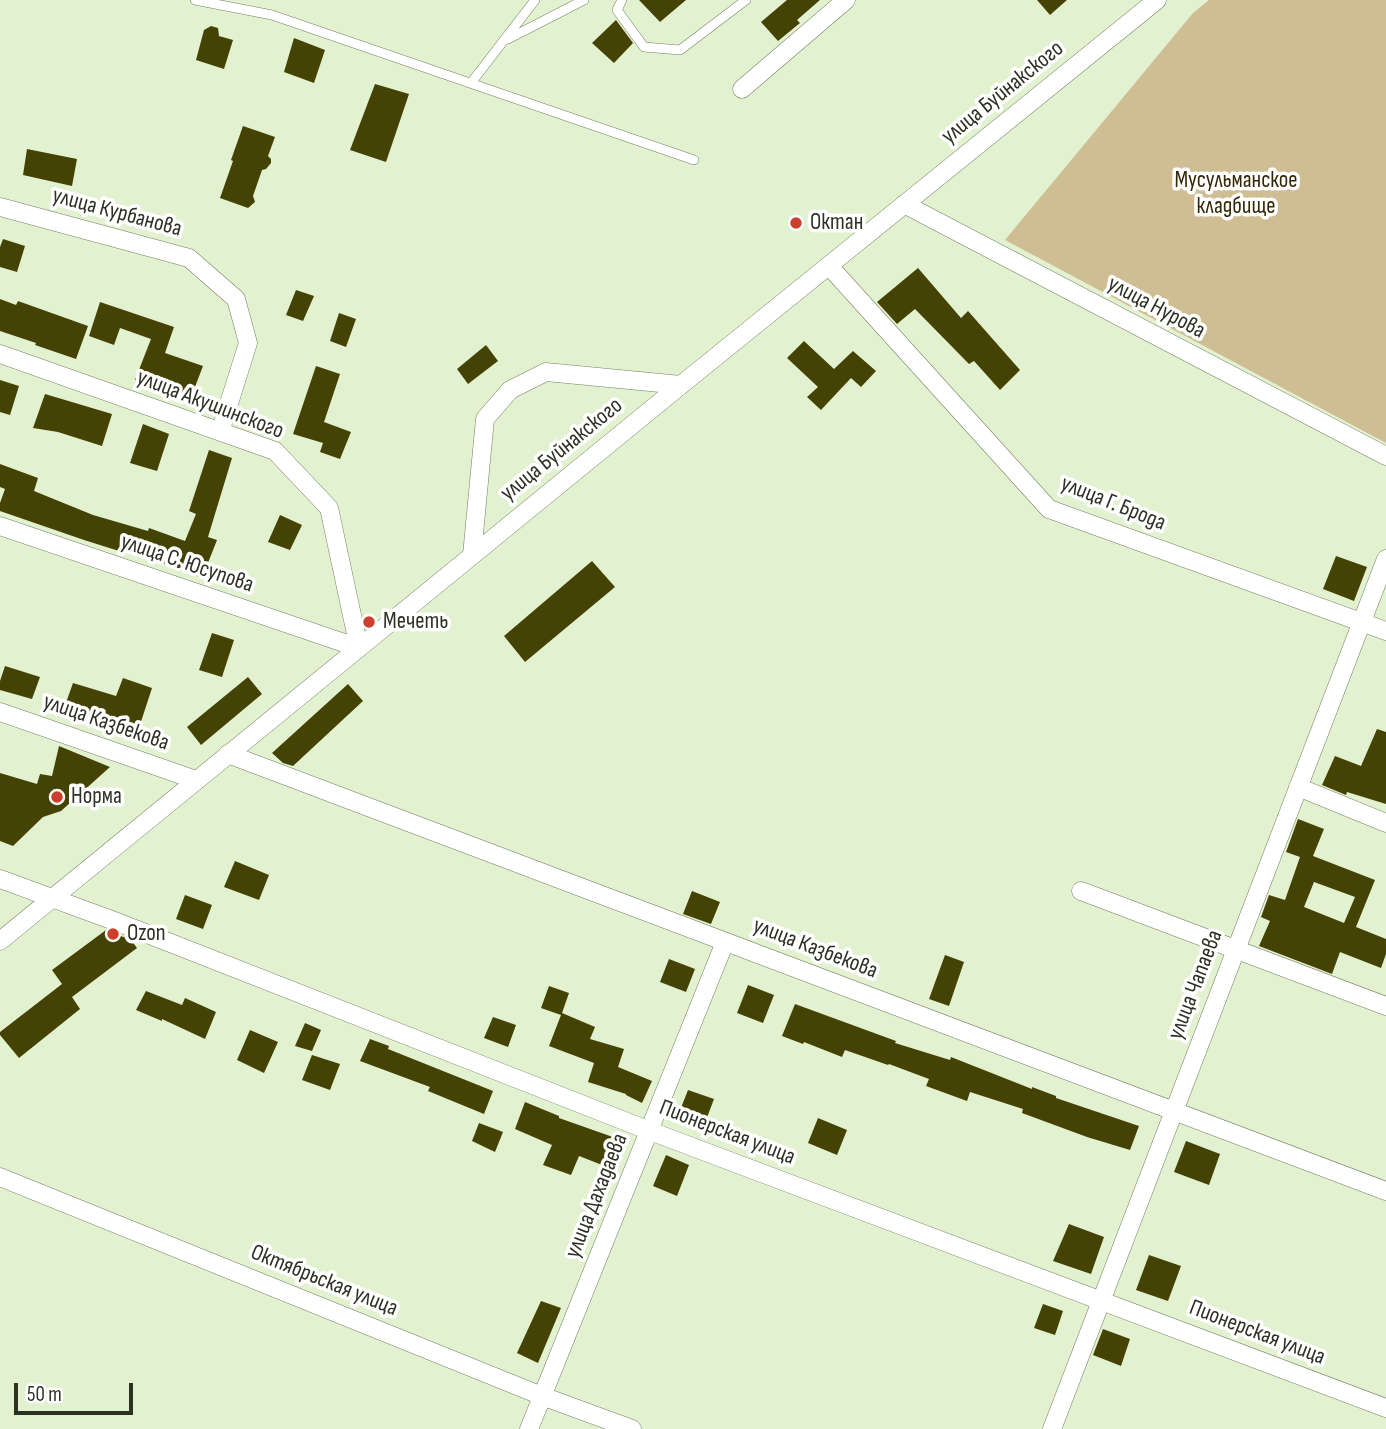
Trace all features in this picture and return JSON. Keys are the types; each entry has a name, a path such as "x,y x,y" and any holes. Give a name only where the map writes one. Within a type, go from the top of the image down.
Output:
{"street":[{"path":"742,89 846,0"},
{"name":"улица Буйнакского","path":"0,941 1157,0"},
{"name":"улица Нурова","path":"904,204 1386,456"},
{"name":"улица Курбанова","path":"0,207 189,258 236,299 248,343 220,432"},
{"name":"улица Г. Брода","path":"829,265 1049,509 1386,631"},
{"name":"улица Акушинского","path":"0,354 275,451 329,508 359,648"},
{"path":"472,555 485,419 510,390 546,373 681,385"},
{"name":"улица С. Юсупова","path":"0,526 359,648"},
{"name":"улица Чапаева","path":"1052,1429 1386,559"},
{"name":"улица Казбекова","path":"0,712 196,780"},
{"name":"улица Казбекова","path":"228,754 1386,1191"},
{"path":"1298,788 1386,823"},
{"name":"Пионерская улица","path":"0,879 650,1131 1386,1408"},
{"path":"1081,891 1386,1006"},
{"name":"улица Дахадаева","path":"529,1429 725,942"},
{"name":"Октябрьская улица","path":"0,1177 542,1396 632,1429"}],"lane":[{"path":"195,0 272,15 694,159"},
{"path":"471,83 536,0"},
{"path":"505,41 584,0"},
{"path":"622,0 617,10 644,47 680,50 746,0"}],"green space":[{"name":"Мусульманское кладбище","path":"1209,0 1386,0 1386,443 1005,240 1193,13"}],"building":[{"path":"639,0 686,0 660,22"},
{"path":"787,0 820,0 797,20 800,23 778,41 761,22"},
{"path":"1037,0 1067,0 1050,15"},
{"path":"616,20 633,43 614,63 592,43"},
{"path":"211,26 218,28 219,36 233,40 224,69 196,60 204,30"},
{"path":"294,38 325,50 314,83 284,72"},
{"path":"375,84 409,94 386,162 350,150"},
{"path":"243,126 275,137 268,156 271,163 262,170 253,196 255,202 248,208 220,198"},
{"path":"27,149 77,159 72,186 23,175"},
{"path":"3,239 25,246 17,272 0,267 0,247"},
{"path":"918,268 961,318 968,311 1020,370 1000,390 974,361 969,364 915,309 897,324 877,302"},
{"path":"296,290 314,296 303,321 286,315"},
{"path":"0,299 16,305 18,301 88,326 76,359 0,331"},
{"path":"100,302 174,327 165,353 203,366 190,400 157,388 158,386 135,380 151,339 120,328 114,345 89,336"},
{"path":"339,313 356,319 346,347 330,341"},
{"path":"804,341 834,369 853,351 876,371 861,387 851,378 821,410 807,397 818,387 787,358"},
{"path":"486,345 498,361 468,384 457,369"},
{"path":"316,366 340,374 324,422 351,432 340,459 320,452 323,443 293,434"},
{"path":"0,380 19,386 10,415 0,412"},
{"path":"45,394 112,414 102,446 58,432 33,428"},
{"path":"143,424 169,434 157,471 130,463"},
{"path":"209,450 232,458 208,537 217,540 202,578 0,511 5,489 0,487 0,464 38,478 34,491 93,515 148,531 149,528 185,541 196,514 189,511"},
{"path":"280,515 302,525 290,550 268,542"},
{"path":"1336,556 1367,567 1354,601 1323,589"},
{"path":"592,561 615,587 525,662 504,636"},
{"path":"212,633 234,640 222,677 199,670"},
{"path":"5,666 40,677 32,699 0,690"},
{"path":"248,677 262,694 201,745 187,727"},
{"path":"123,678 152,688 136,737 105,726 106,724 63,711 73,683 116,696"},
{"path":"348,684 363,701 293,766 283,763 272,753"},
{"path":"1377,729 1386,732 1386,804 1347,792 1346,795 1322,785 1335,756 1361,766"},
{"path":"59,746 110,767 61,811 43,817 13,846 0,841 0,773 37,784 40,774 52,776"},
{"path":"1298,819 1324,829 1313,856 1375,880 1356,927 1386,939 1386,954 1381,968 1340,952 1332,974 1259,946 1270,921 1261,917 1269,895 1285,900 1300,857 1286,852","holes":["1314,882 1355,897 1344,923 1304,907"]},
{"path":"235,861 269,875 259,900 224,887"},
{"path":"692,891 720,902 711,924 683,914"},
{"path":"185,895 212,905 203,929 176,919"},
{"path":"106,930 131,940 137,948 72,997 80,1009 19,1058 0,1032 62,984 52,970"},
{"path":"945,955 964,962 949,1006 929,999"},
{"path":"669,959 695,969 686,992 660,982"},
{"path":"748,985 774,995 763,1023 737,1013"},
{"path":"549,986 569,993 562,1013 595,1027 590,1039 624,1049 618,1067 652,1081 642,1103 626,1094 588,1082 594,1063 549,1046 561,1015 541,1008"},
{"path":"146,991 182,1005 185,998 216,1012 205,1039 136,1010"},
{"path":"795,1004 896,1041 895,1043 950,1060 951,1057 1056,1098 1139,1126 1130,1150 1087,1137 1022,1113 1023,1109 970,1092 967,1101 926,1086 929,1079 889,1064 845,1050 842,1057 782,1036"},
{"path":"493,1017 516,1025 508,1047 484,1038"},
{"path":"305,1023 321,1030 312,1051 295,1046"},
{"path":"250,1030 278,1042 264,1073 237,1060"},
{"path":"370,1039 389,1046 388,1049 493,1091 484,1114 428,1091 430,1087 360,1061"},
{"path":"312,1055 340,1064 330,1090 302,1080"},
{"path":"688,1090 714,1099 703,1128 677,1118"},
{"path":"525,1102 559,1118 627,1142 615,1170 579,1156 571,1175 543,1165 552,1145 515,1129"},
{"path":"818,1118 847,1130 837,1155 808,1143"},
{"path":"479,1123 503,1132 495,1152 472,1141"},
{"path":"1186,1141 1220,1154 1209,1185 1174,1172"},
{"path":"666,1155 689,1165 677,1196 653,1186"},
{"path":"1069,1224 1104,1237 1091,1274 1053,1261"},
{"path":"1149,1255 1181,1266 1168,1301 1136,1290"},
{"path":"541,1301 561,1308 538,1363 517,1353"},
{"path":"1043,1304 1063,1311 1055,1335 1034,1328"},
{"path":"1103,1329 1130,1339 1121,1366 1093,1355"}],"place":[{"name":"Октан","path":"796,223"},
{"name":"Мечеть","path":"369,622"},
{"name":"Норма","path":"57,797"},
{"name":"Ozon","path":"113,934"}]}
